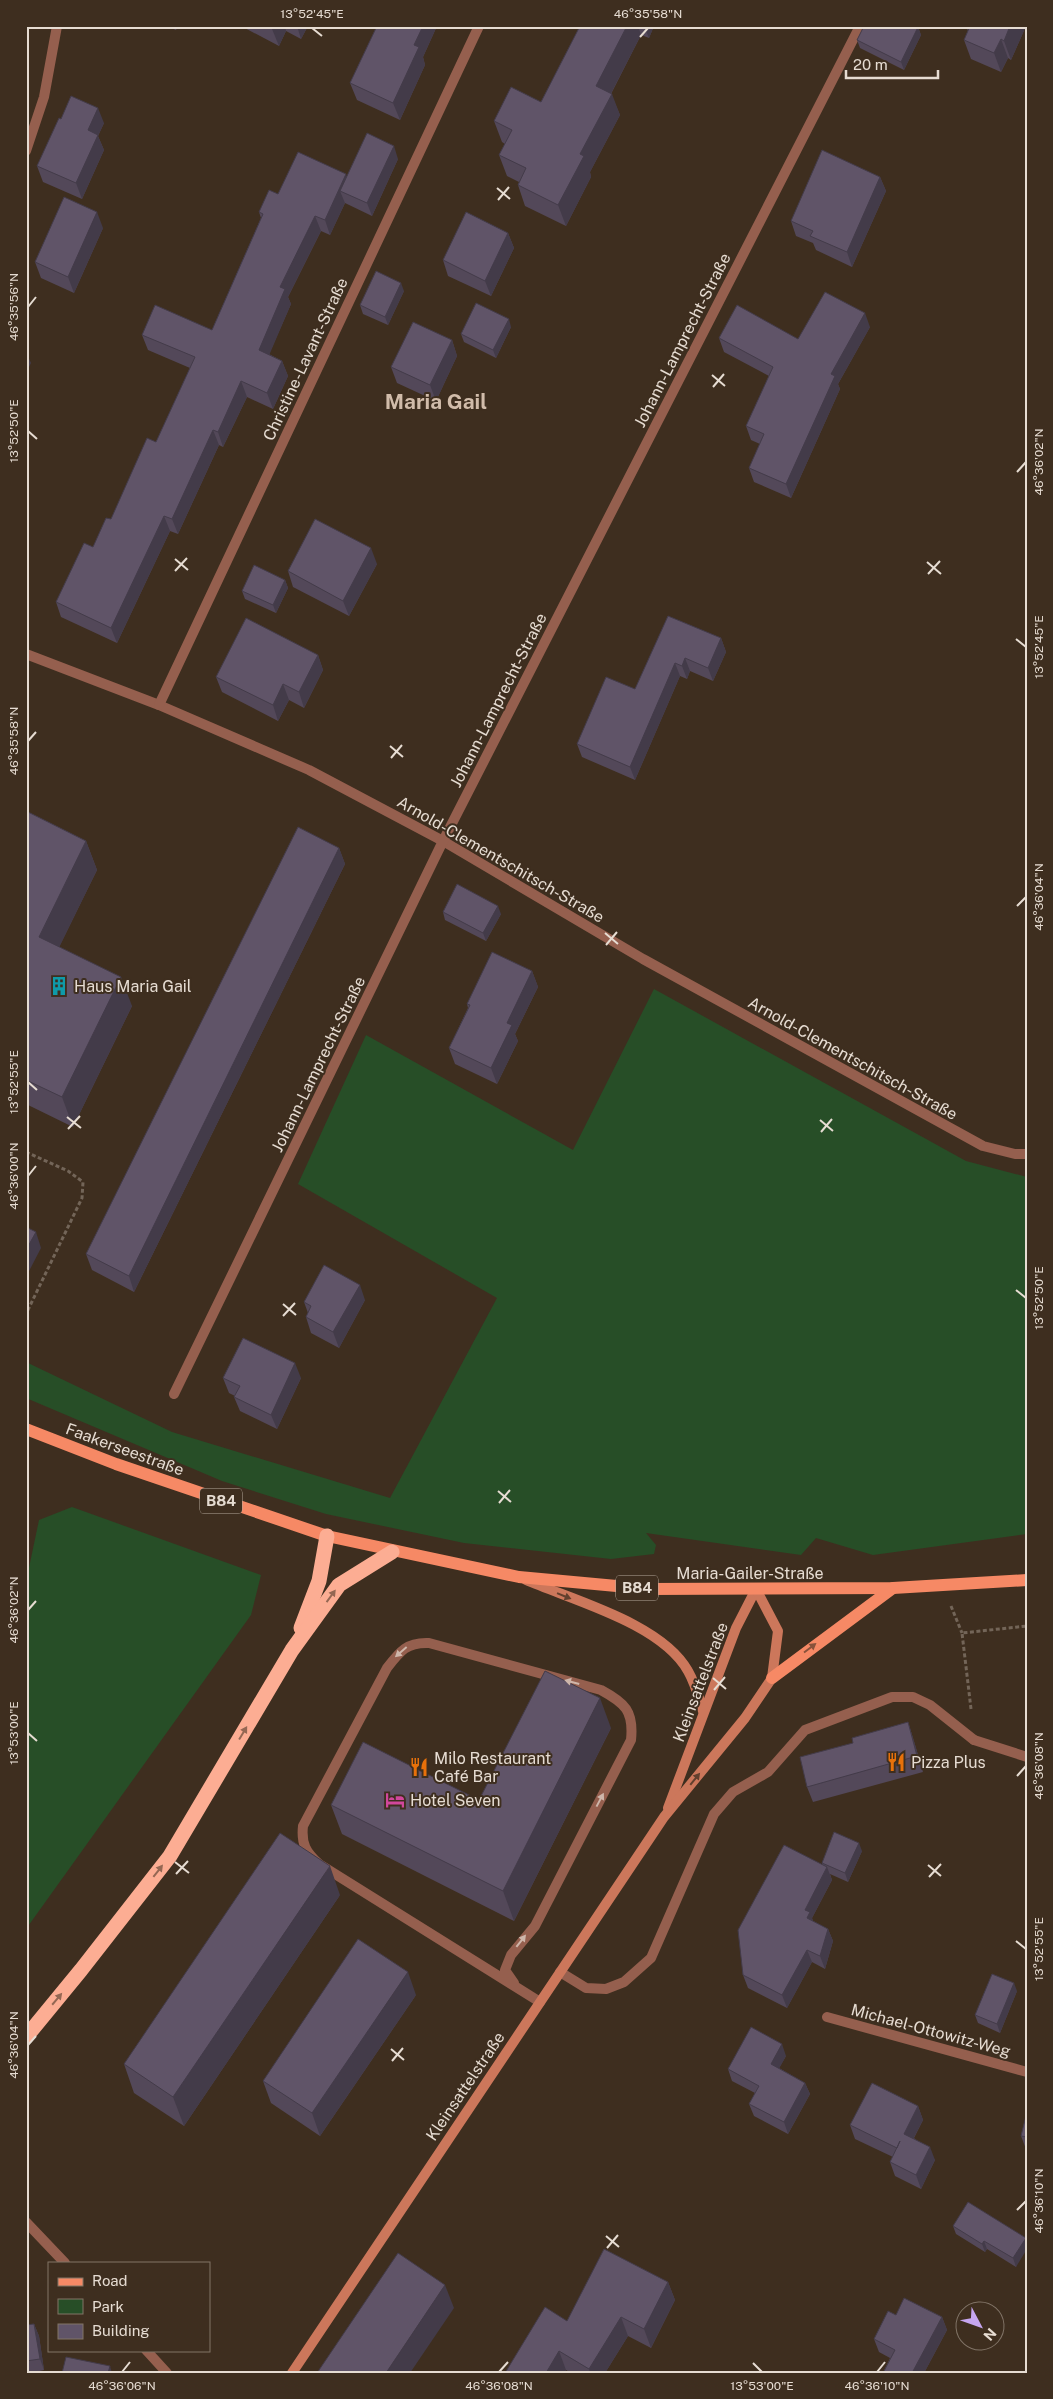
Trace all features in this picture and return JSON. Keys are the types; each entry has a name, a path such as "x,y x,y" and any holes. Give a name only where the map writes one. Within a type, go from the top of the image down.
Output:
{"highway":[{"path":"292,1650 319,1581 327,1536"},
{"path":"26,2037 170,1856 292,1650 339,1585 392,1552"}],"main road":[{"name":"Faakerseestraße","path":"26,1428 116,1464 327,1536"},
{"name":"Maria-Gailer-Straße","path":"327,1536 392,1552 519,1577 648,1589 893,1588 1027,1580"},
{"path":"519,1577 644,1629 666,1644 688,1671 704,1711"},
{"path":"772,1678 893,1588"},
{"name":"Kleinsattelstraße","path":"292,2373 664,1817 745,1718 772,1678 778,1631 756,1589"},
{"name":"Kleinsattelstraße","path":"664,1817 736,1628 756,1589"}],"street":[{"path":"26,151 44,97 57,26"},
{"name":"Christine-Lavant-Straße","path":"159,705 479,26"},
{"name":"Johann-Lamprecht-Straße","path":"174,1394 443,841 860,26"},
{"name":"Arnold-Clementschitsch-Straße","path":"26,654 159,705 309,770 443,841 643,958 983,1146 1015,1154 1027,1154"},
{"path":"514,1983 505,1970 511,1955 535,1926 632,1740 633,1725 628,1710 617,1699 601,1690 429,1643 414,1642 398,1653 387,1668 303,1826 302,1840 307,1853 319,1864 514,1983 540,2002"},
{"path":"560,1972 586,1988 606,1989 624,1982 651,1958 714,1814 733,1792 768,1772 805,1730 892,1696 913,1697 930,1706 974,1740 1027,1758"},
{"name":"Michael-Ottowitz-Weg","path":"827,2017 1027,2072"},
{"path":"26,2222 63,2262"},
{"path":"148,2352 167,2373"}],"path":[{"path":"26,1152 68,1170 84,1182 82,1198 26,1314"},
{"path":"974,1740 962,1633 1027,1626"}],"green space":[{"path":"654,989 966,1161 1027,1177 1027,1534 873,1555 816,1538 801,1555 646,1533 656,1545 654,1554 611,1559 464,1543 326,1514 222,1481 26,1398 26,1362 172,1432 390,1498 497,1298 298,1184 366,1035 573,1150"},
{"path":"72,1507 261,1575 251,1615 26,1929 26,1582 39,1520"}],"building":[{"path":"377,26 423,26 414,45 419,47 393,103 350,83"},
{"path":"580,26 627,26 596,86 612,94 580,154 584,156 558,205 518,185 526,168 499,155 512,130 494,121 511,87 541,102"},
{"path":"864,26 918,27 901,62 857,40"},
{"path":"970,26 1010,26 1004,41 1001,39 994,53 964,40"},
{"path":"71,96 98,108 88,130 98,135 76,183 37,166"},
{"path":"367,133 394,146 367,203 340,191"},
{"path":"822,150 880,177 847,252 810,236 813,231 791,221"},
{"path":"298,152 346,174 325,220 315,216 280,287 285,289 259,350 282,361 267,393 241,381 218,432 213,430 172,519 164,516 111,628 56,602 84,543 93,547 106,518 111,519 147,438 156,442 195,357 142,335 155,305 212,330 263,214 259,212 269,190 278,194"},
{"path":"64,197 97,212 68,277 35,262"},
{"path":"466,212 508,233 485,281 443,260"},
{"path":"376,271 401,283 385,317 360,305"},
{"path":"825,292 865,313 831,374 835,376 786,484 749,468 764,434 746,426 773,367 719,338 737,305 798,339"},
{"path":"476,303 509,319 493,350 461,334"},
{"path":"413,322 452,340 430,385 391,367"},
{"path":"315,519 371,548 343,601 288,571"},
{"path":"254,565 285,580 273,605 242,591"},
{"path":"668,616 721,638 708,668 685,658 682,666 675,663 630,767 577,744 606,677 635,689"},
{"path":"246,618 318,655 299,692 283,684 273,705 216,677"},
{"name":"Haus Maria Gail","path":"26,811 86,841 39,937 121,977 62,1097 26,1080"},
{"path":"298,827 339,848 129,1276 86,1254"},
{"path":"457,884 498,906 483,933 443,912"},
{"path":"492,952 532,971 507,1023 512,1025 491,1068 449,1048 470,1005 467,1004"},
{"path":"26,1227 36,1232 26,1250"},
{"path":"324,1265 360,1285 333,1332 306,1317 311,1306 304,1302"},
{"path":"243,1338 295,1363 271,1415 234,1397 240,1386 223,1378"},
{"name":"Hotel Seven","path":"545,1671 600,1698 503,1891 331,1805 363,1742 479,1800"},
{"path":"908,1722 917,1756 807,1787 800,1757 853,1743 852,1738"},
{"path":"834,1832 859,1843 845,1873 822,1863"},
{"path":"280,1833 330,1866 173,2097 124,2064"},
{"path":"784,1845 827,1867 805,1910 810,1912 807,1918 828,1929 820,1956 807,1950 782,1995 743,1975 738,1930"},
{"path":"358,1939 408,1972 312,2113 263,2081"},
{"path":"992,1974 1014,1983 997,2024 975,2015"},
{"path":"751,2027 782,2044 771,2064 805,2083 784,2122 749,2104 759,2086 728,2069"},
{"path":"872,2083 918,2106 904,2134 930,2147 916,2175 890,2162 897,2148 850,2125"},
{"path":"1027,2112 1027,2137 1021,2136"},
{"path":"968,2202 1026,2238 1013,2258 984,2241 982,2244 953,2226"},
{"path":"604,2249 668,2282 644,2329 621,2317 589,2369 559,2351 546,2373 505,2373 545,2307 567,2321"},
{"path":"398,2253 445,2285 386,2373 317,2373"},
{"path":"904,2298 942,2317 912,2373 883,2373 895,2350 874,2339 888,2311 896,2315"},
{"path":"34,2324 40,2359 26,2361 26,2325"},
{"path":"66,2357 110,2366 108,2373 62,2373"}],"place":[{"name":"Haus Maria Gail","path":"59,986"},
{"name":"Pizza Plus","path":"896,1762"},
{"name":"Milo Restaurant Café Bar","path":"419,1767"},
{"name":"Hotel Seven","path":"395,1800"}],"district":[{"name":"Maria Gail","path":"436,402"}]}
